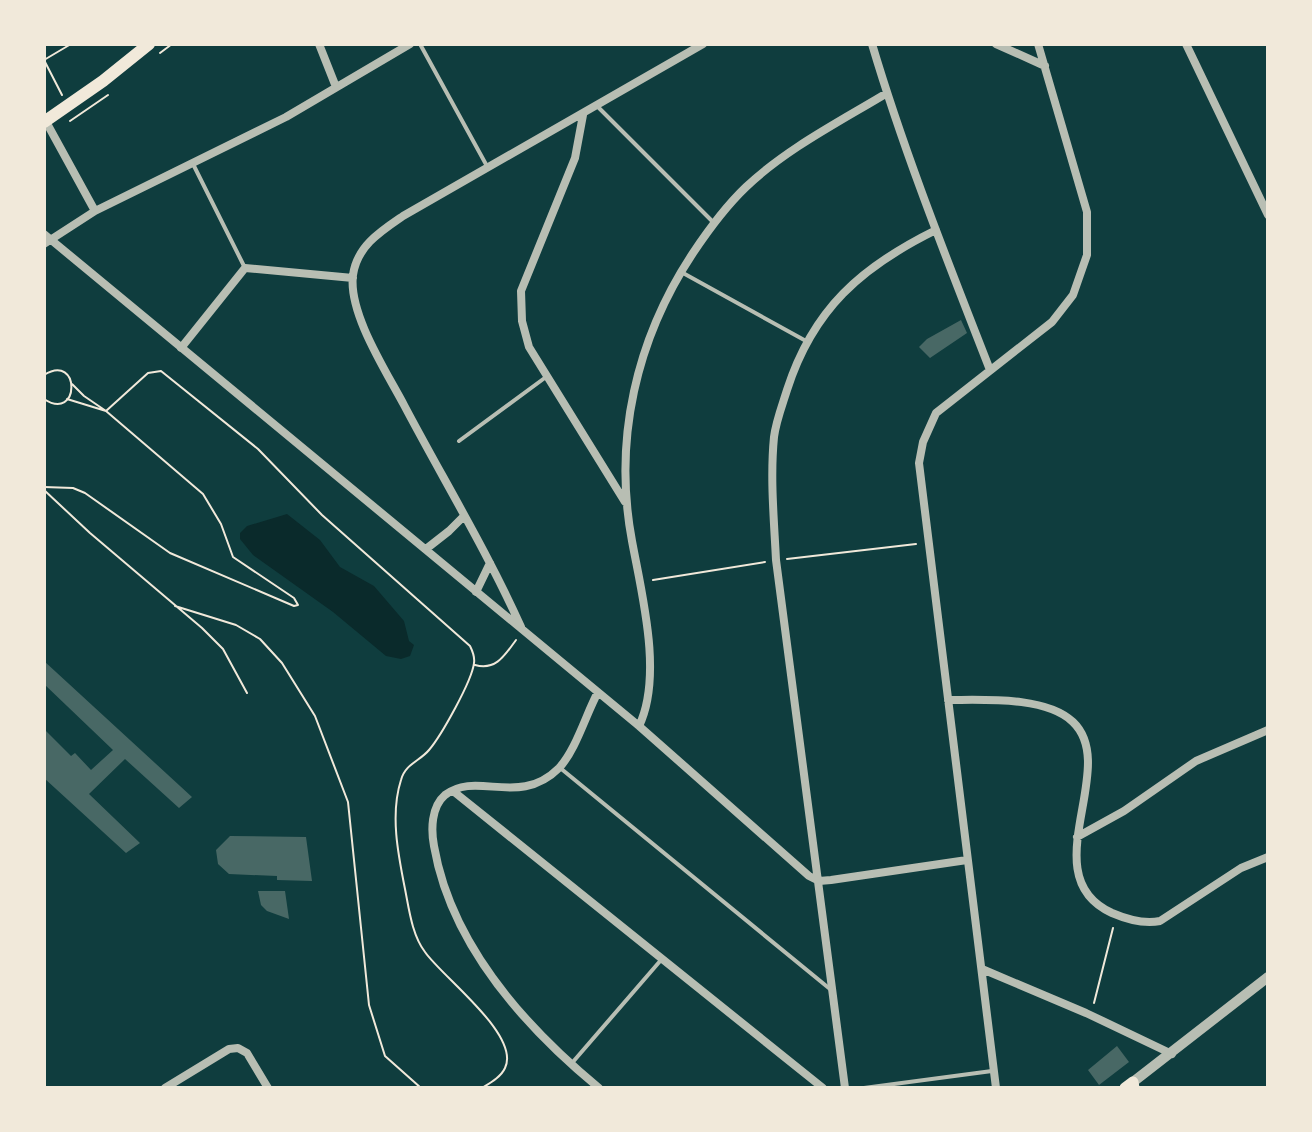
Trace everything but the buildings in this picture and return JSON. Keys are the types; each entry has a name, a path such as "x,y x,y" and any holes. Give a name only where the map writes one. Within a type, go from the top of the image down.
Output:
{"main road":[{"path":"45,120 103,81 149,44"}],"street":[{"path":"319,44 336,87"},
{"path":"410,44 286,117 95,211 46,239 639,726 797,867 819,881 967,860"},
{"path":"523,630 491,562 366,330 355,299 355,267 374,235 403,216 703,44"},
{"path":"872,44 936,230 990,370"},
{"path":"996,44 1045,66"},
{"path":"996,1088 919,463 923,442 936,413 1031,340 1063,310 1073,295 1087,255 1087,212 1038,44"},
{"path":"1186,44 1268,215"},
{"path":"639,726 646,711 652,680 640,582 625,502 627,418 650,335 681,272 713,222 746,187 763,172 887,93"},
{"path":"583,115 575,158 521,291 520,304 526,340 625,502"},
{"path":"45,120 95,211"},
{"path":"845,1088 776,560 774,437 794,368 818,321 843,291 906,245 936,230"},
{"path":"181,348 245,268 353,278"},
{"path":"426,549 464,516"},
{"path":"476,592 491,562"},
{"path":"598,692 559,767 522,789 483,786 453,791 437,804 431,831 437,867 468,941 491,976 539,1034 599,1088"},
{"path":"948,700 1029,704 1049,708 1075,723 1089,751 1077,837 1078,869 1092,898 1116,915 1150,923 1160,921 1241,868 1268,857"},
{"path":"1077,837 1124,811 1196,761 1268,730"},
{"path":"453,791 823,1088"},
{"path":"982,969 1172,1054"},
{"path":"1130,1086 1268,977"},
{"path":"165,1088 229,1049 238,1048 247,1053 268,1088"}],"lane":[{"path":"420,44 489,168"},
{"path":"597,106 713,222"},
{"path":"193,164 245,268"},
{"path":"681,272 806,341"},
{"path":"459,441 546,377"},
{"path":"559,767 832,992"},
{"path":"571,1065 662,958"},
{"path":"864,1088 993,1071"}],"path":[{"path":"62,96 44,60 71,44"},
{"path":"44,367 46,374 63,372 84,396 106,411 203,494 221,524 233,557 294,598 298,605 294,606 170,553 85,493 73,488 44,488"},
{"path":"106,411 148,373 161,371 258,449 322,515 467,642 474,653 468,683 433,745 404,770 396,823 405,891 416,935 424,951 474,1002 504,1045 508,1057 506,1068 482,1088"},
{"path":"67,399 72,384"},
{"path":"44,399 57,404 67,399 106,411"},
{"path":"44,488 73,518 223,649 247,693"},
{"path":"175,606 236,625 260,639 282,663 315,716 348,802 369,1005 385,1056 421,1088"},
{"path":"474,665 485,668 496,665 523,630"},
{"path":"1090,1015 1116,915"}],"water":[{"path":"287,514 320,540 340,567 374,586 404,621 409,641 414,645 410,656 401,659 386,656 333,612 253,555 240,539 240,533 247,526"}]}
